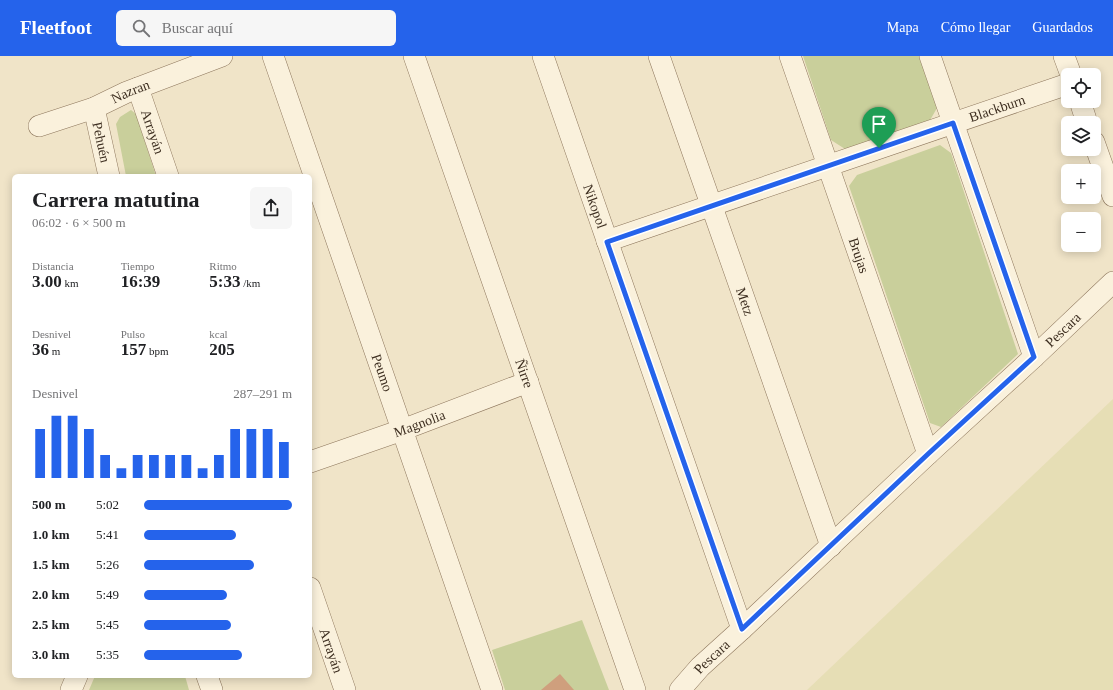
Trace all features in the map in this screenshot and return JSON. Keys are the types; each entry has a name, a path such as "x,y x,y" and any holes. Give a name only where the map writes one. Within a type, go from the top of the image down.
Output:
{"street":[{"name":"Nazran","path":"39,126 94,108 138,88 222,56"},
{"name":"Peumo","path":"273,56 492,690"},
{"name":"Ñirre","path":"414,56 635,690"},
{"name":"Nikopol","path":"543,56 742,629"},
{"name":"Metz","path":"659,56 831,546"},
{"name":"Brujas","path":"790,56 928,454"},
{"path":"930,56 1034,357"},
{"path":"1064,56 1068,68"},
{"name":"Blackburn","path":"607,242 1061,86"},
{"name":"Arrayán","path":"138,88 167,174"},
{"name":"Pehuén","path":"94,108 109,174"},
{"path":"1099,156 1113,196"},
{"name":"Pescara","path":"680,690 700,668 1113,282"},
{"name":"Magnolia","path":"312,461 402,430 528,382"},
{"name":"Arrayán","path":"312,594 345,690"},
{"path":"71,690 76,678"},
{"path":"208,678 212,690"}],"shaded area":[{"path":"1113,399 1113,690 807,690"}],"green space":[{"path":"803,56 919,56 937,108 929,122 845,149 831,140"},
{"path":"131,110 136,114 155,174 126,174 116,124 120,117"},
{"path":"940,145 951,153 1018,354 941,427 930,423 849,186 857,175"},
{"path":"582,620 609,690 505,690 492,650"},
{"path":"94,678 186,678 189,690 89,690"}],"building":[{"path":"560,674 574,690 541,690"}],"route":[{"path":"953,123 1034,357 928,454 742,629 607,242 879,148 953,123"}]}
